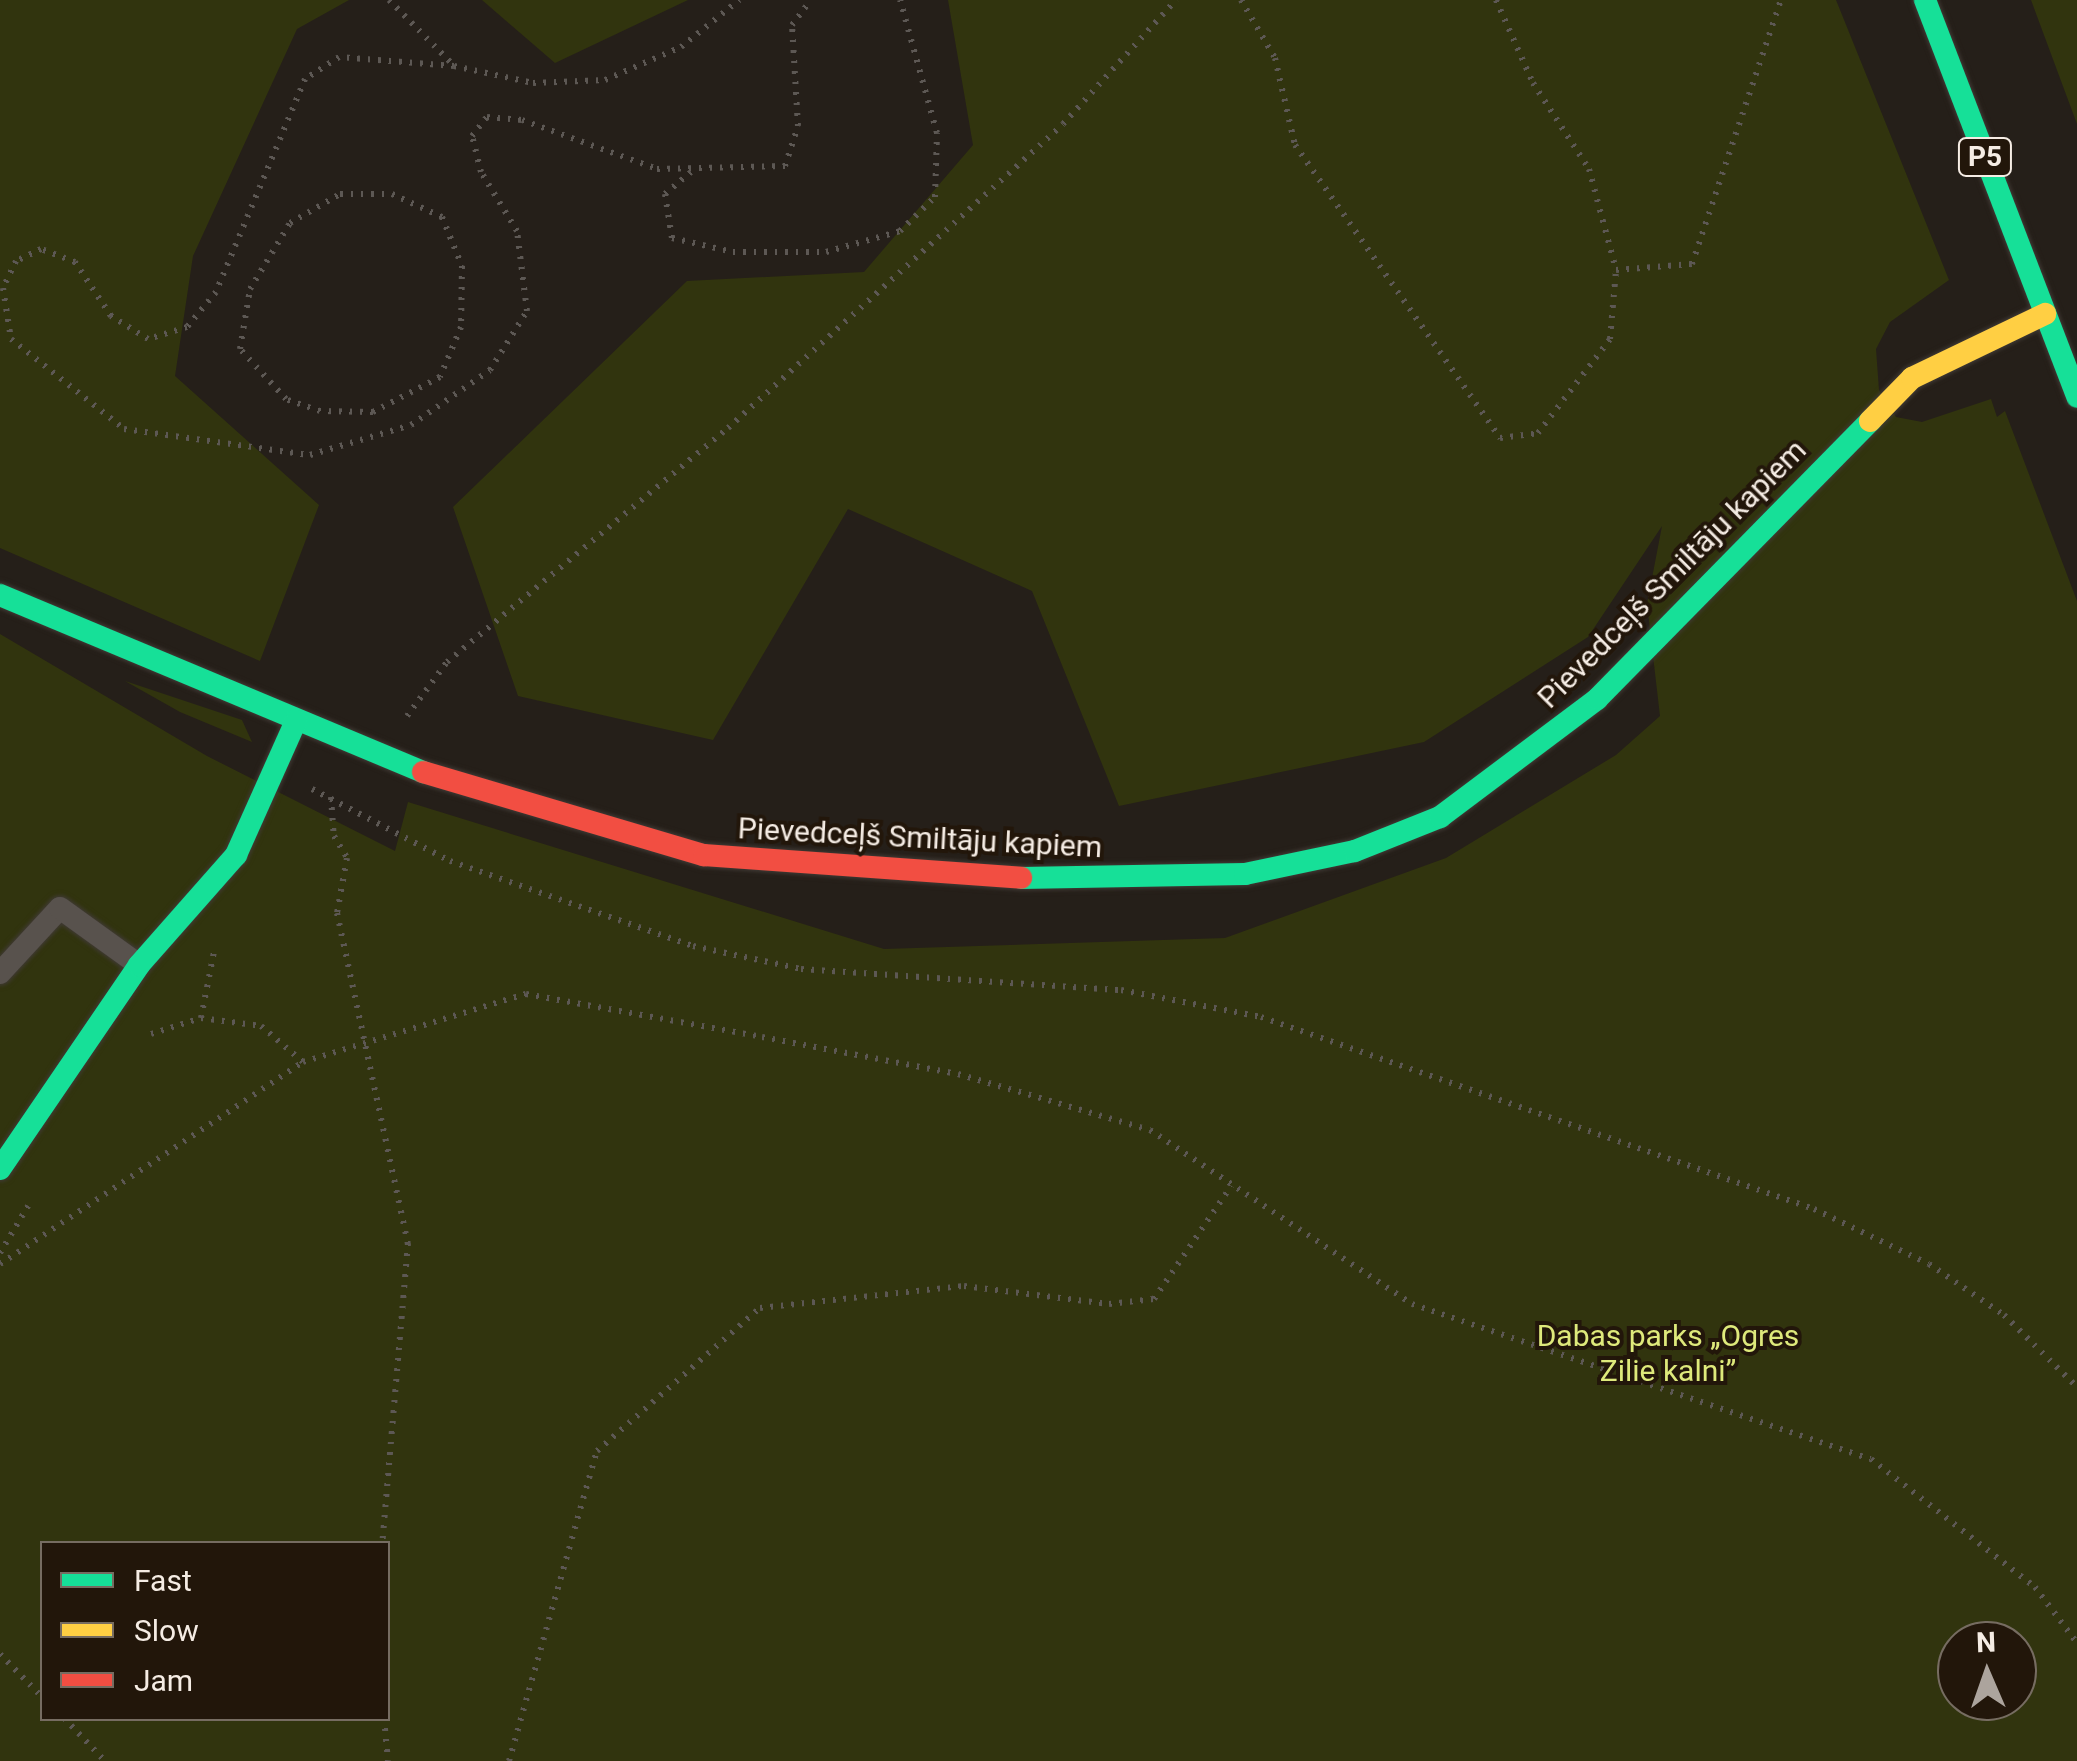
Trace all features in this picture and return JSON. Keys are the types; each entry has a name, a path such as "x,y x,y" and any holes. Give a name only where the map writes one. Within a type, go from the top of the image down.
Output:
{"street":[{"name":"P5","path":"1925,0 2077,396"},
{"name":"Pievedceļš Smiltāju kapiem","path":"0,595 390,758 575,823 704,855 1074,882 1245,874 1355,850 1440,817 1507,775 1597,700 1912,378 2045,314"},
{"path":"0,1170 139,965 236,855 296,721"}],"lane":[{"path":"0,973 60,908 139,965"}],"path":[{"path":"388,0 454,66"},
{"path":"739,0 681,47 605,80 533,83 454,66 340,57 305,79 216,292 187,326 148,339 112,316 75,262 41,249 16,260 4,288 11,338 124,429 310,454 411,425 490,370 527,312 518,232 480,172 472,136 487,117 692,171 785,166 798,126 792,25 811,0"},
{"path":"692,171 665,194 672,238 733,252 826,252 900,231 935,197 937,133 900,0"},
{"path":"390,758 415,694 447,662 728,428 1063,124 1176,0"},
{"path":"1241,0 1276,58 1295,144 1500,438 1538,433 1610,339 1616,270 1589,169 1533,83 1496,0"},
{"path":"1616,270 1692,264 1781,0"},
{"path":"340,194 392,194 442,216 462,266 462,327 440,377 374,412 320,412 266,387 240,349 250,289 290,223 340,194"},
{"path":"270,772 331,798 450,861 694,946 801,969 1122,990 1260,1016 1814,1209 1929,1264 2004,1316 2077,1387"},
{"path":"331,798 347,858 336,913 408,1243 382,1541"},
{"path":"0,1264 303,1062 526,994 958,1074 1150,1130 1412,1304 1871,1459 2034,1587 2077,1644"},
{"path":"141,1040 201,1018 261,1026 303,1062"},
{"path":"509,1761 597,1452 760,1308 964,1286 1109,1304 1154,1299 1231,1186"},
{"path":"0,1253 34,1196"},
{"path":"0,1654 40,1695"},
{"path":"67,1721 106,1761"},
{"path":"384,1721 388,1761"}],"green space":[{"path":"0,0 349,0 297,29 193,256 175,376 319,505 260,661 0,548"},
{"path":"482,0 688,0 555,63"},
{"name":"Dabas parks „Ogres Zilie kalni”","path":"948,0 1836,0 1949,280 1890,322 1876,349 1879,390 1896,417 1922,422 1991,399 1997,417 2005,411 2077,601 2077,1761 0,1761 0,634 207,756 395,851 408,802 884,949 1225,938 1446,858 1616,755 1660,716 1647,604 1662,526 1588,637 1424,742 1119,806 1032,591 848,509 713,740 518,696 453,507 687,281 864,272 973,145"},
{"path":"2031,0 2077,0 2077,124"},
{"path":"125,681 242,720 252,742 180,712"}],"traffic: fast":[{"path":"1925,0 2077,397"},
{"path":"1021,878 1245,874 1355,851 1440,817 1597,699 1870,421"},
{"path":"0,595 423,772"},
{"path":"0,1169 139,965 236,855 296,721"}],"traffic: slow":[{"path":"1870,421 1912,378 2045,314"}],"traffic: jam":[{"path":"423,772 704,855 1021,878"}]}
